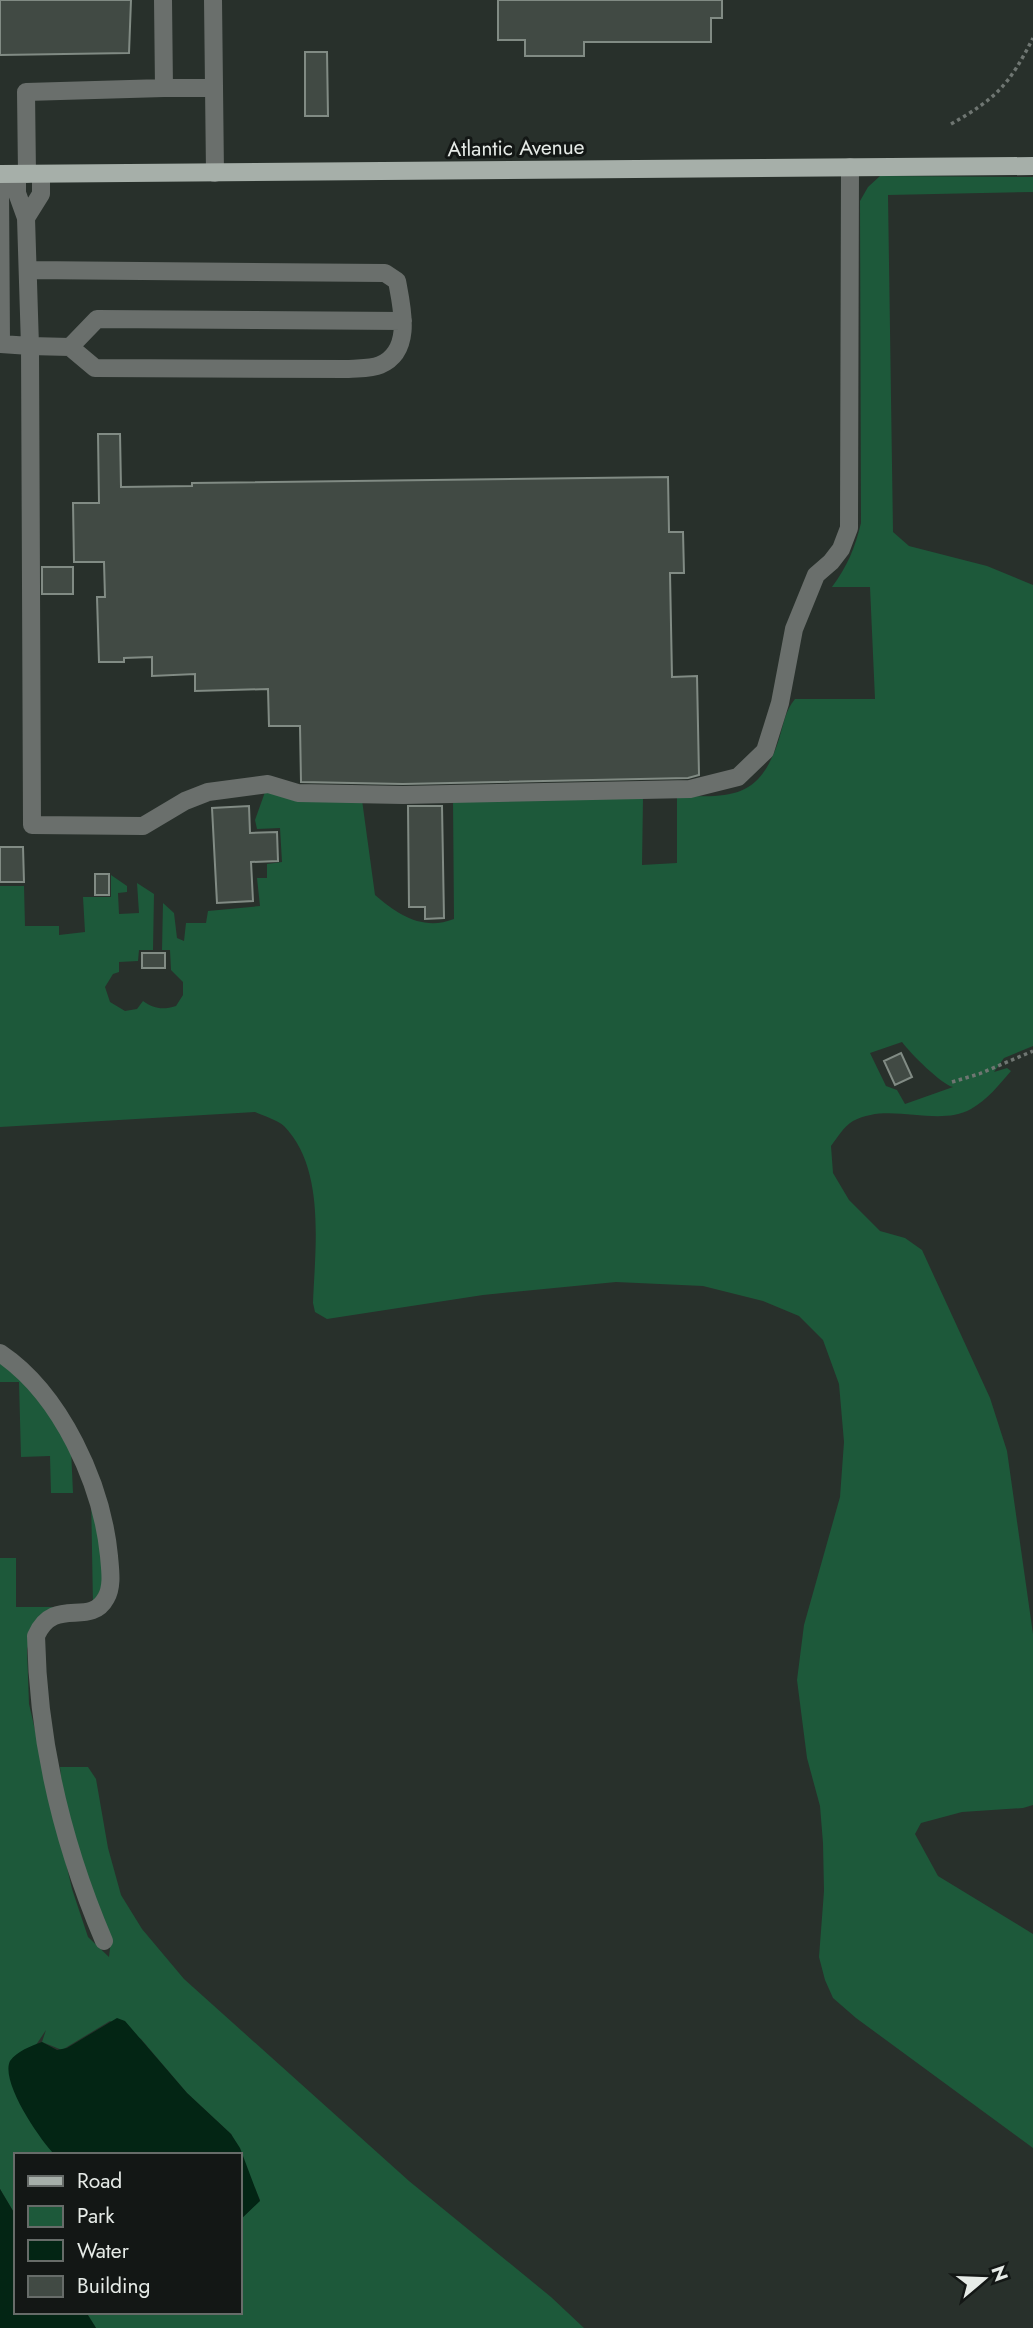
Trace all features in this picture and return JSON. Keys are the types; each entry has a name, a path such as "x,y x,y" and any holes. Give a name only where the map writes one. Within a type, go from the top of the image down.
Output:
{"main road":[{"name":"Atlantic Avenue","path":"21,174 1033,166"}],"street":[{"path":"163,0 164,88"},
{"path":"213,0 215,173"},
{"path":"214,88 26,92 21,174 17,193 26,218 30,346 32,825 143,826 185,801 208,792 268,784 298,793 403,795 690,789 738,777 765,751 780,703 794,629 816,575 836,555 849,528 850,167"},
{"path":"0,185 1,344 69,347 95,368 348,369 379,366 392,357 402,340 403,311 397,281 385,273 28,270"},
{"path":"69,347 97,319 403,321"},
{"path":"0,1353 18,1365 47,1397 65,1427 92,1483 107,1540 111,1581 106,1599 95,1610 57,1614 47,1619 36,1636 42,1722 57,1801 76,1873 104,1941"}],"path":[{"path":"951,124 995,96 1022,60 1033,38"},
{"path":"952,1082 979,1074 1033,1051"}],"green space":[{"path":"880,176 1033,177 1033,192 888,195 893,532 909,546 987,566 1033,585 1033,1046 1004,1058 994,1072 1007,1068 1011,1071 988,1097 971,1109 943,1116 882,1113 867,1116 850,1123 831,1146 833,1173 849,1200 880,1231 905,1238 922,1250 990,1398 1007,1451 1033,1634 1033,1805 962,1812 921,1823 915,1834 938,1876 1033,1934 1033,2148 856,2018 833,1998 825,1980 819,1957 824,1891 820,1806 807,1758 797,1680 804,1625 840,1497 844,1442 839,1384 823,1340 799,1316 763,1301 703,1286 616,1282 483,1295 327,1319 315,1312 313,1303 315,1210 307,1164 297,1144 278,1122 255,1112 0,1127 0,886 24,886 25,926 59,926 59,935 85,932 83,897 111,897 111,875 127,886 127,892 118,893 119,914 139,913 137,883 154,894 153,950 139,950 138,961 119,962 119,972 113,974 105,987 110,1002 125,1011 137,1009 143,1001 155,1007 176,1006 183,995 183,982 171,970 170,950 162,950 163,903 174,913 177,938 184,941 186,923 206,923 208,911 260,906 257,878 267,878 267,864 282,862 280,828 257,829 255,820 265,792 362,800 375,895 411,919 443,922 454,919 453,799 643,798 642,865 677,863 677,796 728,794 753,784 771,759 787,713 795,699 875,699 870,587 832,587 850,557 861,523 860,201 868,187","holes":["902,1042 934,1075 953,1087 905,1104 897,1090 886,1086 870,1053"]},
{"path":"0,1359 39,1396 71,1449 73,1493 51,1493 50,1456 21,1457 19,1382 0,1382"},
{"path":"91,1493 95,1501 104,1582 93,1606"},
{"path":"0,1558 16,1558 16,1607 54,1607 38,1620 27,1649 29,1704 72,1889 88,1937 109,1957 111,1940 82,1872 60,1767 88,1767 96,1779 108,1848 121,1895 142,1929 184,1979 409,2181 551,2297 584,2328 96,2328 87,2314 242,2314 242,2218 260,2200 242,2159 242,2153 239,2153 231,2134 187,2093 141,2039 110,2021 62,2050 42,2042 46,2030 32,2051 92,2153 14,2153 14,2213 0,2189"}],"water":[{"path":"117,2018 125,2021 187,2093 231,2134 242,2153 53,2153 23,2110 8,2070 13,2057 42,2042 57,2050 67,2048"},
{"path":"242,2153 260,2201 242,2218"},
{"path":"0,2189 14,2213 14,2314 87,2314 96,2328 0,2328"}],"building":[{"path":"0,0 131,0 129,53 0,55"},
{"path":"498,0 722,0 722,18 711,18 711,42 584,42 584,56 525,56 525,40 498,40"},
{"path":"305,52 327,52 328,116 305,116"},
{"path":"98,434 120,434 121,487 192,486 192,483 668,477 669,532 683,532 684,573 670,573 672,677 697,676 699,775 688,778 403,784 301,782 300,726 269,726 268,689 195,691 195,674 152,676 152,657 124,658 124,662 99,662 97,597 105,597 104,562 74,562 73,503 99,503"},
{"path":"42,567 73,567 73,594 42,594"},
{"path":"249,806 250,833 277,832 278,861 251,862 253,901 217,903 212,808"},
{"path":"408,806 442,806 444,918 425,919 425,907 409,907"},
{"path":"0,847 23,847 24,882 0,882"},
{"path":"95,874 109,874 109,895 95,895"},
{"path":"142,953 165,953 165,968 142,968"},
{"path":"901,1053 912,1077 895,1085 884,1061"}]}
